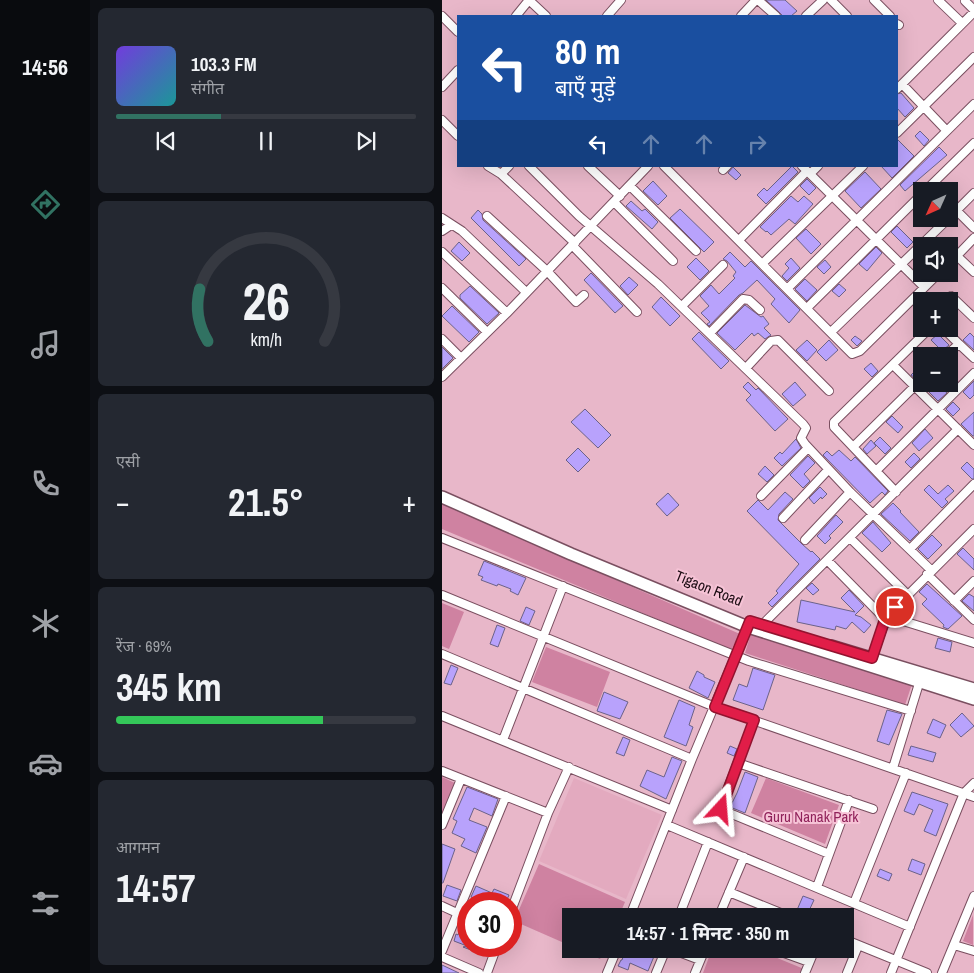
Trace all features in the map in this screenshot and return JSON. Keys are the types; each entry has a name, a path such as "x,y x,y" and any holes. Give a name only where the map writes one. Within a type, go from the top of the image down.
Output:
{"street":[{"path":"517,15 529,0 545,15"},
{"path":"608,15 621,0"},
{"path":"742,15 757,0 775,15"},
{"path":"807,15 823,0"},
{"path":"831,0 846,15"},
{"path":"874,0 886,15"},
{"path":"938,0 962,23"},
{"path":"946,130 925,107 900,86 974,11 965,1"},
{"path":"442,16 457,31"},
{"path":"898,132 974,57"},
{"path":"442,87 457,71"},
{"path":"788,288 974,104"},
{"path":"442,120 457,135"},
{"path":"938,182 974,143"},
{"path":"490,167 501,174 573,244 637,312"},
{"path":"501,174 508,167"},
{"path":"530,167 591,226 682,306 804,424 806,428 801,440 828,470 910,549 954,601 974,620"},
{"path":"589,167 673,261"},
{"path":"443,375 507,313 647,167"},
{"path":"665,167 852,354 858,353 929,282"},
{"path":"763,263 862,167"},
{"path":"739,240 806,170 924,287"},
{"path":"630,186 696,250"},
{"path":"958,208 974,193"},
{"path":"807,308 913,203"},
{"path":"958,212 974,228"},
{"path":"487,216 576,302 584,295"},
{"path":"442,218 469,237 526,292"},
{"path":"442,231 451,225"},
{"path":"831,332 939,228"},
{"path":"958,255 974,238"},
{"path":"442,252 507,313"},
{"path":"958,257 974,272"},
{"path":"682,306 722,264"},
{"path":"442,288 487,332"},
{"path":"710,333 743,299 749,300 760,310"},
{"path":"958,303 974,318"},
{"path":"896,492 834,427 834,422 921,337"},
{"path":"952,337 974,358"},
{"path":"442,339 461,358"},
{"path":"746,368 771,341 778,340 829,392"},
{"path":"956,347 959,344"},
{"path":"892,365 913,385"},
{"path":"876,470 974,373"},
{"path":"853,448 913,387"},
{"path":"920,392 974,445"},
{"path":"762,626 958,429"},
{"path":"761,496 808,448"},
{"path":"783,518 828,470"},
{"path":"910,549 974,484"},
{"name":"Tigaon Road","path":"442,490 749,624 762,626 872,658 921,678 974,689"},
{"path":"805,540 850,492"},
{"path":"442,498 571,554 749,624 921,678 974,699"},
{"path":"872,658 886,617 974,529"},
{"path":"442,538 735,656 911,711"},
{"path":"850,538 907,594"},
{"path":"828,561 886,617 974,643"},
{"path":"954,601 974,581"},
{"path":"502,740 563,586"},
{"path":"442,595 715,707 974,797"},
{"path":"633,908 749,624"},
{"path":"442,654 692,760"},
{"path":"893,768 921,678"},
{"path":"442,716 672,810"},
{"path":"754,720 721,806 722,810 829,854"},
{"path":"738,763 873,809"},
{"path":"518,892 548,813 569,768"},
{"path":"442,771 548,813"},
{"path":"854,903 906,773"},
{"path":"442,825 461,779"},
{"path":"891,973 964,793 974,783"},
{"path":"466,892 506,796"},
{"path":"817,887 849,800"},
{"path":"667,825 910,927"},
{"path":"682,908 708,842"},
{"path":"722,908 744,857"},
{"path":"729,892 768,908"},
{"path":"942,973 974,896"},
{"path":"442,906 457,913 442,951"},
{"path":"854,944 927,973"},
{"path":"954,945 974,951"},
{"path":"847,973 858,946"},
{"path":"442,957 464,970 479,973"},
{"path":"487,973 493,957"},
{"path":"607,973 613,958"},
{"path":"656,973 662,958"},
{"path":"695,958 700,960 695,973"},
{"path":"798,958 809,962"},
{"path":"805,973 811,958"}],"shaded area":[{"path":"574,778 662,815 626,899 539,861"}],"green space":[{"path":"442,504 740,634 731,650 442,529"},
{"path":"442,603 464,612 449,649 442,646"},
{"path":"751,633 912,684 905,705 745,653"},
{"path":"546,647 610,672 597,707 532,682"},
{"path":"442,777 457,784 442,821"},
{"name":"Guru Nanak Park","path":"766,778 839,805 825,844 751,813"},
{"path":"539,864 625,902 622,908 562,908 562,942 522,925 522,903"},
{"path":"973,915 973,945 963,941"},
{"path":"709,958 777,958 804,969 803,973 703,973"}],"building":[{"path":"766,0 785,0 797,11 792,15 782,15"},
{"path":"901,93 914,108 905,117 898,109 898,94"},
{"path":"920,131 929,140 924,146 915,136"},
{"path":"898,140 914,156 892,178 882,167 898,167"},
{"path":"939,147 947,155 916,182 913,182 905,191 900,185"},
{"path":"733,167 741,175 736,180 728,173"},
{"path":"791,167 798,172 766,204 757,195 764,188 767,191"},
{"path":"865,172 881,189 861,208 845,191"},
{"path":"807,179 816,188 809,195 800,186"},
{"path":"653,181 667,196 658,205 643,191"},
{"path":"791,196 798,202 804,196 813,204 795,224 789,219 771,235 760,227"},
{"path":"631,201 642,211 645,209 658,222 652,229 626,206"},
{"path":"680,209 714,242 704,252 670,218"},
{"path":"478,210 482,214 483,220 526,259 519,266 471,218"},
{"path":"897,226 913,242 907,248 891,232"},
{"path":"806,229 821,244 811,254 796,238"},
{"path":"459,242 470,253 462,261 451,251"},
{"path":"876,247 882,253 867,271 859,264"},
{"path":"730,252 745,267 751,261 800,310 789,323 771,304 775,299 757,280 739,295 709,326 707,324 710,322 701,313 709,306 700,296 711,285 719,294 735,278 733,276 736,272 723,259"},
{"path":"696,258 709,271 700,280 687,267"},
{"path":"791,258 800,268 787,281 782,276 789,268 785,264"},
{"path":"825,260 831,267 824,274 817,267"},
{"path":"591,273 623,306 615,313 584,280"},
{"path":"629,277 638,285 628,295 620,286"},
{"path":"805,279 817,290 807,301 795,289"},
{"path":"839,284 846,290 839,297 832,291"},
{"path":"470,286 499,313 487,324 460,298 460,295"},
{"path":"661,297 680,316 670,326 652,307"},
{"path":"745,305 761,317 763,316 769,324 764,328 771,335 765,339 758,333 754,336 752,333 735,350 717,333"},
{"path":"452,306 479,332 469,342 442,316"},
{"path":"699,332 729,361 721,369 692,339"},
{"path":"970,333 974,337 974,350 963,340"},
{"path":"855,336 862,341 857,346 851,340"},
{"path":"934,337 941,337 949,345 947,347 938,347 931,340"},
{"path":"807,340 817,350 807,361 796,350"},
{"path":"829,340 838,350 826,361 817,352"},
{"path":"442,347 453,358 442,369"},
{"path":"871,363 878,371 872,377 864,369"},
{"path":"974,381 974,395 970,399 963,392"},
{"path":"748,382 756,390 758,388 788,419 775,431 746,400 751,395 743,387"},
{"path":"795,382 806,395 793,406 782,394"},
{"path":"929,392 947,393 938,401"},
{"path":"953,402 960,409 953,416 946,409"},
{"path":"585,409 611,435 598,448 571,422"},
{"path":"974,412 974,436 973,436 961,424"},
{"path":"892,416 903,427 898,433 886,422"},
{"path":"925,429 933,438 919,451 912,443"},
{"path":"880,437 891,448 885,454 874,443"},
{"path":"796,439 801,448 782,466 774,458 780,452 782,454"},
{"path":"871,440 876,446 867,454 863,449"},
{"path":"578,448 590,460 578,472 566,460"},
{"path":"839,450 851,461 855,457 888,491 885,495 882,492 870,503 823,455 827,451 832,456"},
{"path":"914,453 920,459 911,468 905,462"},
{"path":"808,456 815,463 804,474 810,481 803,488 790,475"},
{"path":"967,462 974,469 974,479 961,468"},
{"path":"765,466 774,475 767,482 758,474"},
{"path":"929,485 938,494 948,485 954,491 945,499 948,502 942,508 924,490"},
{"path":"820,487 827,494 814,504 809,498"},
{"path":"785,492 793,499 779,514 778,520 820,559 772,607 768,603 778,593 776,591 799,564 747,511 758,500 768,510"},
{"path":"668,493 679,505 667,516 656,504"},
{"path":"893,503 919,532 910,541 881,514"},
{"path":"836,515 843,522 829,536 831,538 825,544 817,536"},
{"path":"873,522 891,543 882,552 862,533"},
{"path":"932,535 942,545 928,559 918,549"},
{"path":"963,548 974,559 974,570 957,554"},
{"path":"484,561 526,578 518,595 510,591 511,589 481,580 483,577 478,575"},
{"path":"812,583 819,590 813,595 806,588"},
{"path":"927,584 962,616 948,629 943,627 944,625 922,604 927,599 919,592"},
{"path":"849,590 864,606 855,615 871,625 864,633 852,622 846,629 836,626 835,630 797,622 801,600 855,612 841,598"},
{"path":"969,594 974,597 974,611 962,601"},
{"path":"526,607 535,611 529,625 520,621"},
{"path":"497,625 505,628 498,647 490,644"},
{"path":"938,638 952,642 950,652 935,648"},
{"path":"451,665 458,668 451,685 444,683"},
{"path":"753,668 775,675 763,710 733,700 739,684 747,687"},
{"path":"697,671 715,682 708,698 689,688"},
{"path":"604,692 628,702 620,719 597,711"},
{"path":"679,700 695,707 689,725 693,727 686,746 664,737"},
{"path":"887,710 902,714 889,745 877,741"},
{"path":"962,713 974,726 961,737 950,725"},
{"path":"933,719 946,725 940,738 927,733"},
{"path":"623,737 630,740 624,756 616,753"},
{"path":"730,746 737,749 734,756 727,753"},
{"path":"911,746 936,753 933,762 908,755"},
{"path":"672,757 682,761 666,799 640,786 647,770 664,777"},
{"path":"745,772 758,777 745,813 730,807"},
{"path":"467,787 498,799 492,816 474,808 469,820 487,827 476,853 461,846 465,839 452,833 457,821 453,819"},
{"path":"912,792 948,804 936,836 924,831 933,810 919,804 914,815 904,811"},
{"path":"442,844 455,849 443,883 442,883"},
{"path":"912,859 925,864 921,875 908,870"},
{"path":"880,869 892,874 889,881 877,876"},
{"path":"447,885 461,890 457,892 457,901 443,896"},
{"path":"476,886 490,892 473,892"},
{"path":"803,896 814,900 810,908 798,908"},
{"path":"623,958 653,958 648,971 630,963 628,970 618,966"},
{"path":"442,965 459,973 442,973"}],"route":[{"path":"721,809 754,720 715,707 750,621 872,658 885,619 895,607"}]}
